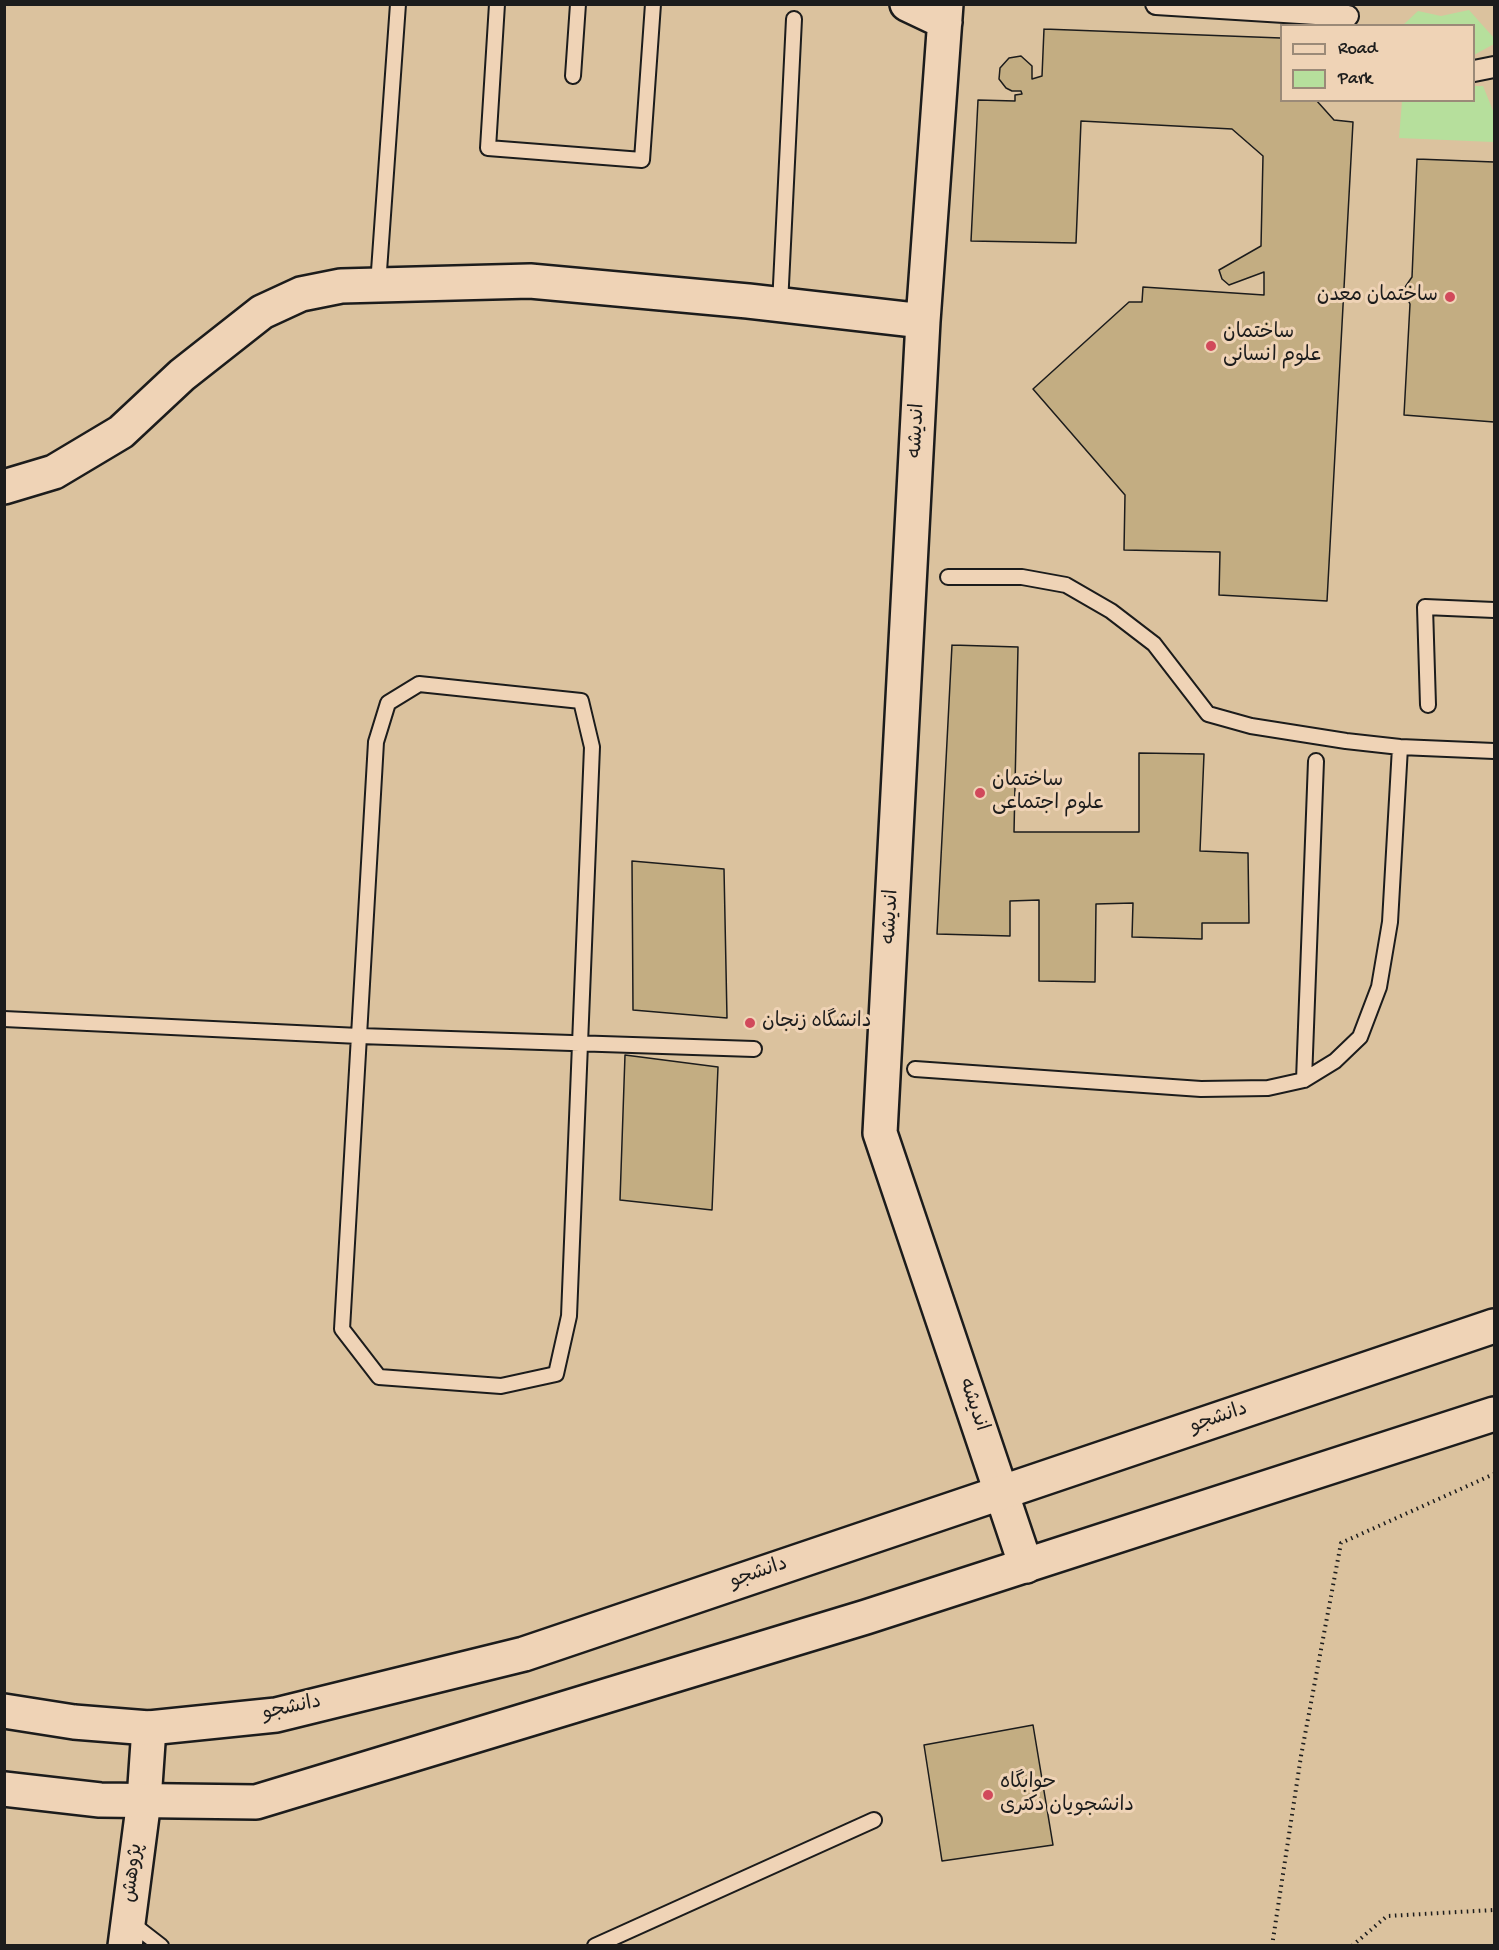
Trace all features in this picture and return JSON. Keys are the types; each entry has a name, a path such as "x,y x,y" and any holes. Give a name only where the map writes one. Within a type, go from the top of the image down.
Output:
{"main road":[{"path":"907,4 946,13"},
{"name":"اندیشه","path":"946,13 923,321 880,1133 1026,1566"},
{"path":"4,487 54,472 121,432 182,375 262,312 301,294 341,286 530,281 923,321"},
{"name":"دانشجو","path":"4,1711 74,1722 149,1728 276,1715 524,1654 1494,1326"},
{"path":"4,1789 100,1800 256,1802 866,1617 1494,1414"},
{"name":"پژوهش","path":"127,1933 144,1800 149,1728"}],"street":[{"path":"1156,4 1350,15"},
{"path":"1475,71 1494,67"}],"lane":[{"path":"378,285 398,4"},
{"path":"497,4 488,148 642,160 653,4"},
{"path":"573,76 578,4"},
{"path":"780,305 794,19"},
{"path":"948,577 1022,577 1066,585 1111,611 1154,644 1208,714 1251,726 1346,741 1400,747 1494,751"},
{"path":"1428,705 1425,607 1494,610"},
{"path":"419,684 581,701 592,747 580,1043 569,1316 556,1374 501,1386 379,1377 342,1329 376,742 388,703 419,684"},
{"path":"915,1069 1201,1089 1268,1088 1304,1080 1335,1061 1360,1037 1379,987 1390,922 1400,747"},
{"path":"1304,1080 1316,761"},
{"path":"4,1019 359,1036 754,1049"},
{"path":"595,1946 874,1820"},
{"path":"127,1933 161,1946"}],"path":[{"path":"1272,1946 1301,1756 1341,1543 1494,1474"},
{"path":"1352,1946 1387,1916 1494,1910"}],"shaded area":[{"name":"دانشگاه زنجان","path":"5,5 1494,5 1494,1945 5,1945"}],"green space":[{"path":"1469,10 1494,38 1494,44 1475,54 1475,24 1404,24 1418,11 1441,16"},
{"path":"1475,86 1483,86 1494,113 1493,142 1399,138 1402,102 1475,102"}],"building":[{"name":"ساختمان علوم انسانی","path":"1044,29 1280,38 1280,102 1318,102 1334,120 1353,122 1327,601 1219,595 1220,552 1124,550 1125,495 1033,389 1129,302 1142,302 1143,287 1264,295 1264,272 1229,285 1222,279 1219,270 1261,246 1263,156 1232,129 1081,121 1076,243 971,241 978,100 1015,101 1015,95 1022,94 1021,91 1006,88 999,79 1000,68 1009,58 1021,56 1032,66 1032,79 1042,76"},
{"name":"ساختمان معدن","path":"1417,159 1494,162 1494,422 1404,415 1410,304 1403,290 1412,277"},
{"name":"ساختمان علوم اجتماعی","path":"952,645 1018,647 1014,832 1139,832 1139,753 1204,754 1200,851 1248,853 1249,923 1202,923 1202,939 1132,937 1133,903 1096,904 1095,982 1039,981 1039,900 1010,901 1010,936 937,934"},
{"path":"632,861 724,869 727,1018 633,1010"},
{"path":"625,1055 718,1067 712,1210 620,1200"},
{"name":"حوابگاه دانشجویان دکتری","path":"1033,1725 1053,1845 942,1861 924,1745"}],"place":[{"name":"ساختمان معدن","path":"1450,297"},
{"name":"ساختمان علوم انسانی","path":"1211,346"},
{"name":"ساختمان علوم اجتماعی","path":"980,793"},
{"name":"دانشگاه زنجان","path":"750,1023"},
{"name":"حوابگاه دانشجویان دکتری","path":"988,1795"}]}
